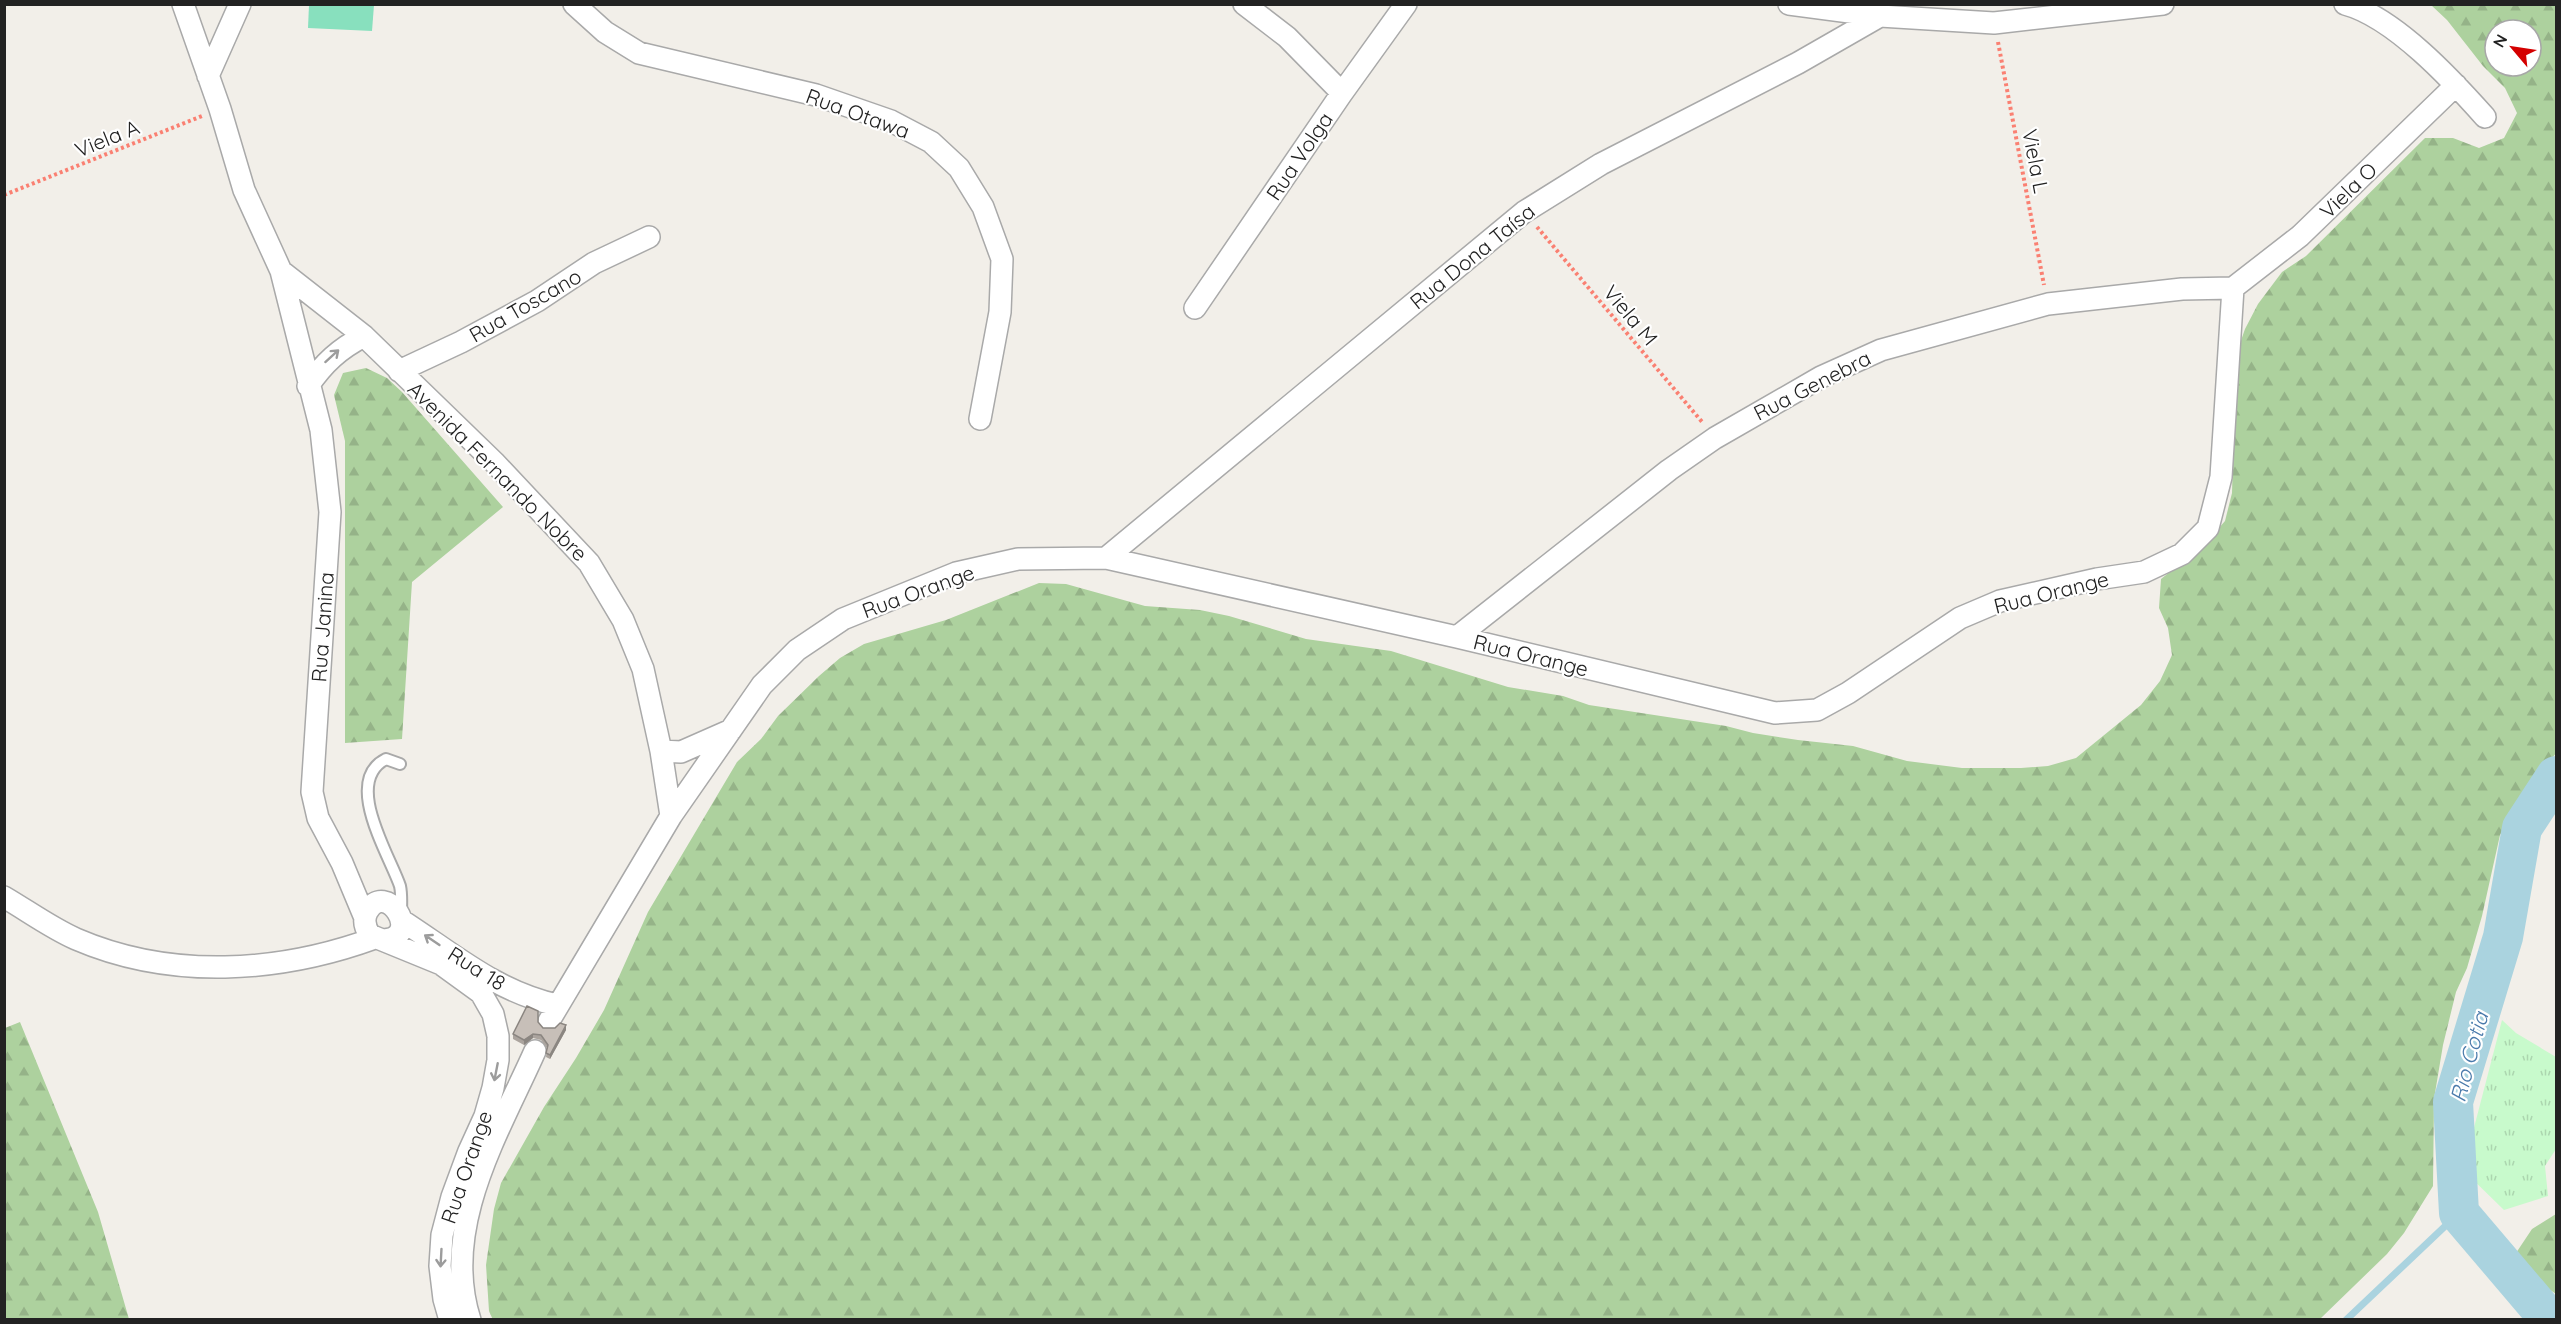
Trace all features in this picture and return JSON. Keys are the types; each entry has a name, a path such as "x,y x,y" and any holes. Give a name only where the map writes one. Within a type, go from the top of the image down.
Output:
{"street":[{"path":"183,4 208,76"},
{"path":"208,76 240,4"},
{"name":"Rua Otawa","path":"574,4 605,32 639,53 816,95 891,121 932,142 959,168 983,207 1002,260 1000,312 980,419"},
{"path":"1244,4 1287,37 1342,93"},
{"name":"Rua Volga","path":"1194,308 1406,4"},
{"path":"1789,4 1880,16 1994,23 2163,4"},
{"path":"2345,4 2396,31 2457,85 2486,117"},
{"name":"Rua Dona Taísa","path":"1106,558 1524,212 1601,164 1798,63 1880,16"},
{"name":"Avenida Fernando Nobre","path":"208,76 244,190 281,271 364,336 494,462 589,563 623,620 643,669 661,751 671,816"},
{"name":"Viela O","path":"2233,288 2300,236 2457,85"},
{"name":"Rua Toscano","path":"399,371 471,337 537,301 594,263 650,237"},
{"name":"Rua Janina","path":"281,271 308,386 321,430 330,512 312,792 318,818 342,863 372,930"},
{"name":"Rua Genebra","path":"1457,637 1669,470 1715,438 1821,377 1881,350 2048,304 2182,290 2233,288"},
{"name":"Rua Orange","path":"671,816 762,686 790,657 843,619 956,573 1018,559 1106,558 1457,637 1775,713 1817,710 1848,693 1960,618 2000,601 2097,579 2144,572 2182,554 2208,528 2215,509 2221,477 2233,288"},
{"path":"308,386 322,366 341,348 364,336"},
{"path":"661,751 681,752 734,728"},
{"name":"Rua 18","path":"396,913 484,976 529,998 553,1013 671,816"},
{"name":"Rua Janina","path":"342,863 396,913"},
{"path":"4,897 74,938 118,955 208,968 264,966 316,955 372,930 393,937 398,933 396,913 370,907 372,930"},
{"name":"Rua 18","path":"372,930 441,964 481,993 493,1014"},
{"name":"Rua Orange","path":"450,1320 444,1299 440,1266 442,1235 452,1197 485,1116 493,1088 498,1060 498,1036 493,1014"},
{"name":"Rua Orange","path":"470,1320 465,1304 460,1268 465,1228 482,1168 535,1051"}],"lane":[{"path":"396,913 400,887 372,818 369,794 372,772 379,763 386,759 400,764"}],"path":[{"name":"Viela L","path":"1994,23 2048,304"},
{"name":"Viela A","path":"4,195 220,109"},
{"name":"Viela M","path":"1524,212 1715,438"}],"green space":[{"path":"309,5 374,5 372,31 308,28"},
{"path":"2431,5 2556,5 2556,753 2513,812 2500,835 2482,916 2467,968 2456,992 2443,1045 2434,1099 2433,1186 2404,1233 2387,1254 2320,1319 493,1320 489,1311 486,1265 494,1209 501,1183 544,1107 604,1010 648,912 737,762 761,739 778,716 840,658 864,644 946,620 1039,583 1066,584 1145,606 1200,610 1229,616 1306,639 1391,651 1508,687 1563,696 1589,705 1726,726 1798,740 1853,746 1907,761 1962,768 2021,768 2048,766 2076,758 2141,705 2160,681 2172,655 2168,628 2159,608 2161,579 2205,544 2225,521 2232,493 2236,355 2245,329 2258,304 2282,272 2306,256 2425,138 2453,138 2479,148 2504,138 2517,113 2505,88 2495,78 2543,78 2543,18 2483,18 2483,66 2447,20"},
{"path":"366,368 387,378 402,392 503,507 412,582 402,739 345,743 345,441 334,395 343,373"},
{"path":"2502,1020 2516,1033 2556,1057 2556,1149 2545,1166 2548,1196 2504,1210 2463,1170"},
{"path":"20,1022 98,1212 129,1319 5,1319 5,1028"},
{"path":"2556,1214 2556,1294 2531,1277 2516,1253 2532,1229"}],"building":[{"path":"527,1006 538,1011 538,1022 543,1028 555,1028 560,1023 566,1025 550,1055 546,1053 548,1045 541,1035 533,1034 524,1040 513,1034"}],"waterway":[{"name":"Rio Cotia","path":"2550,1320 2459,1213 2453,1102 2503,937 2522,828 2556,776"},
{"path":"2346,1320 2459,1213"}]}
